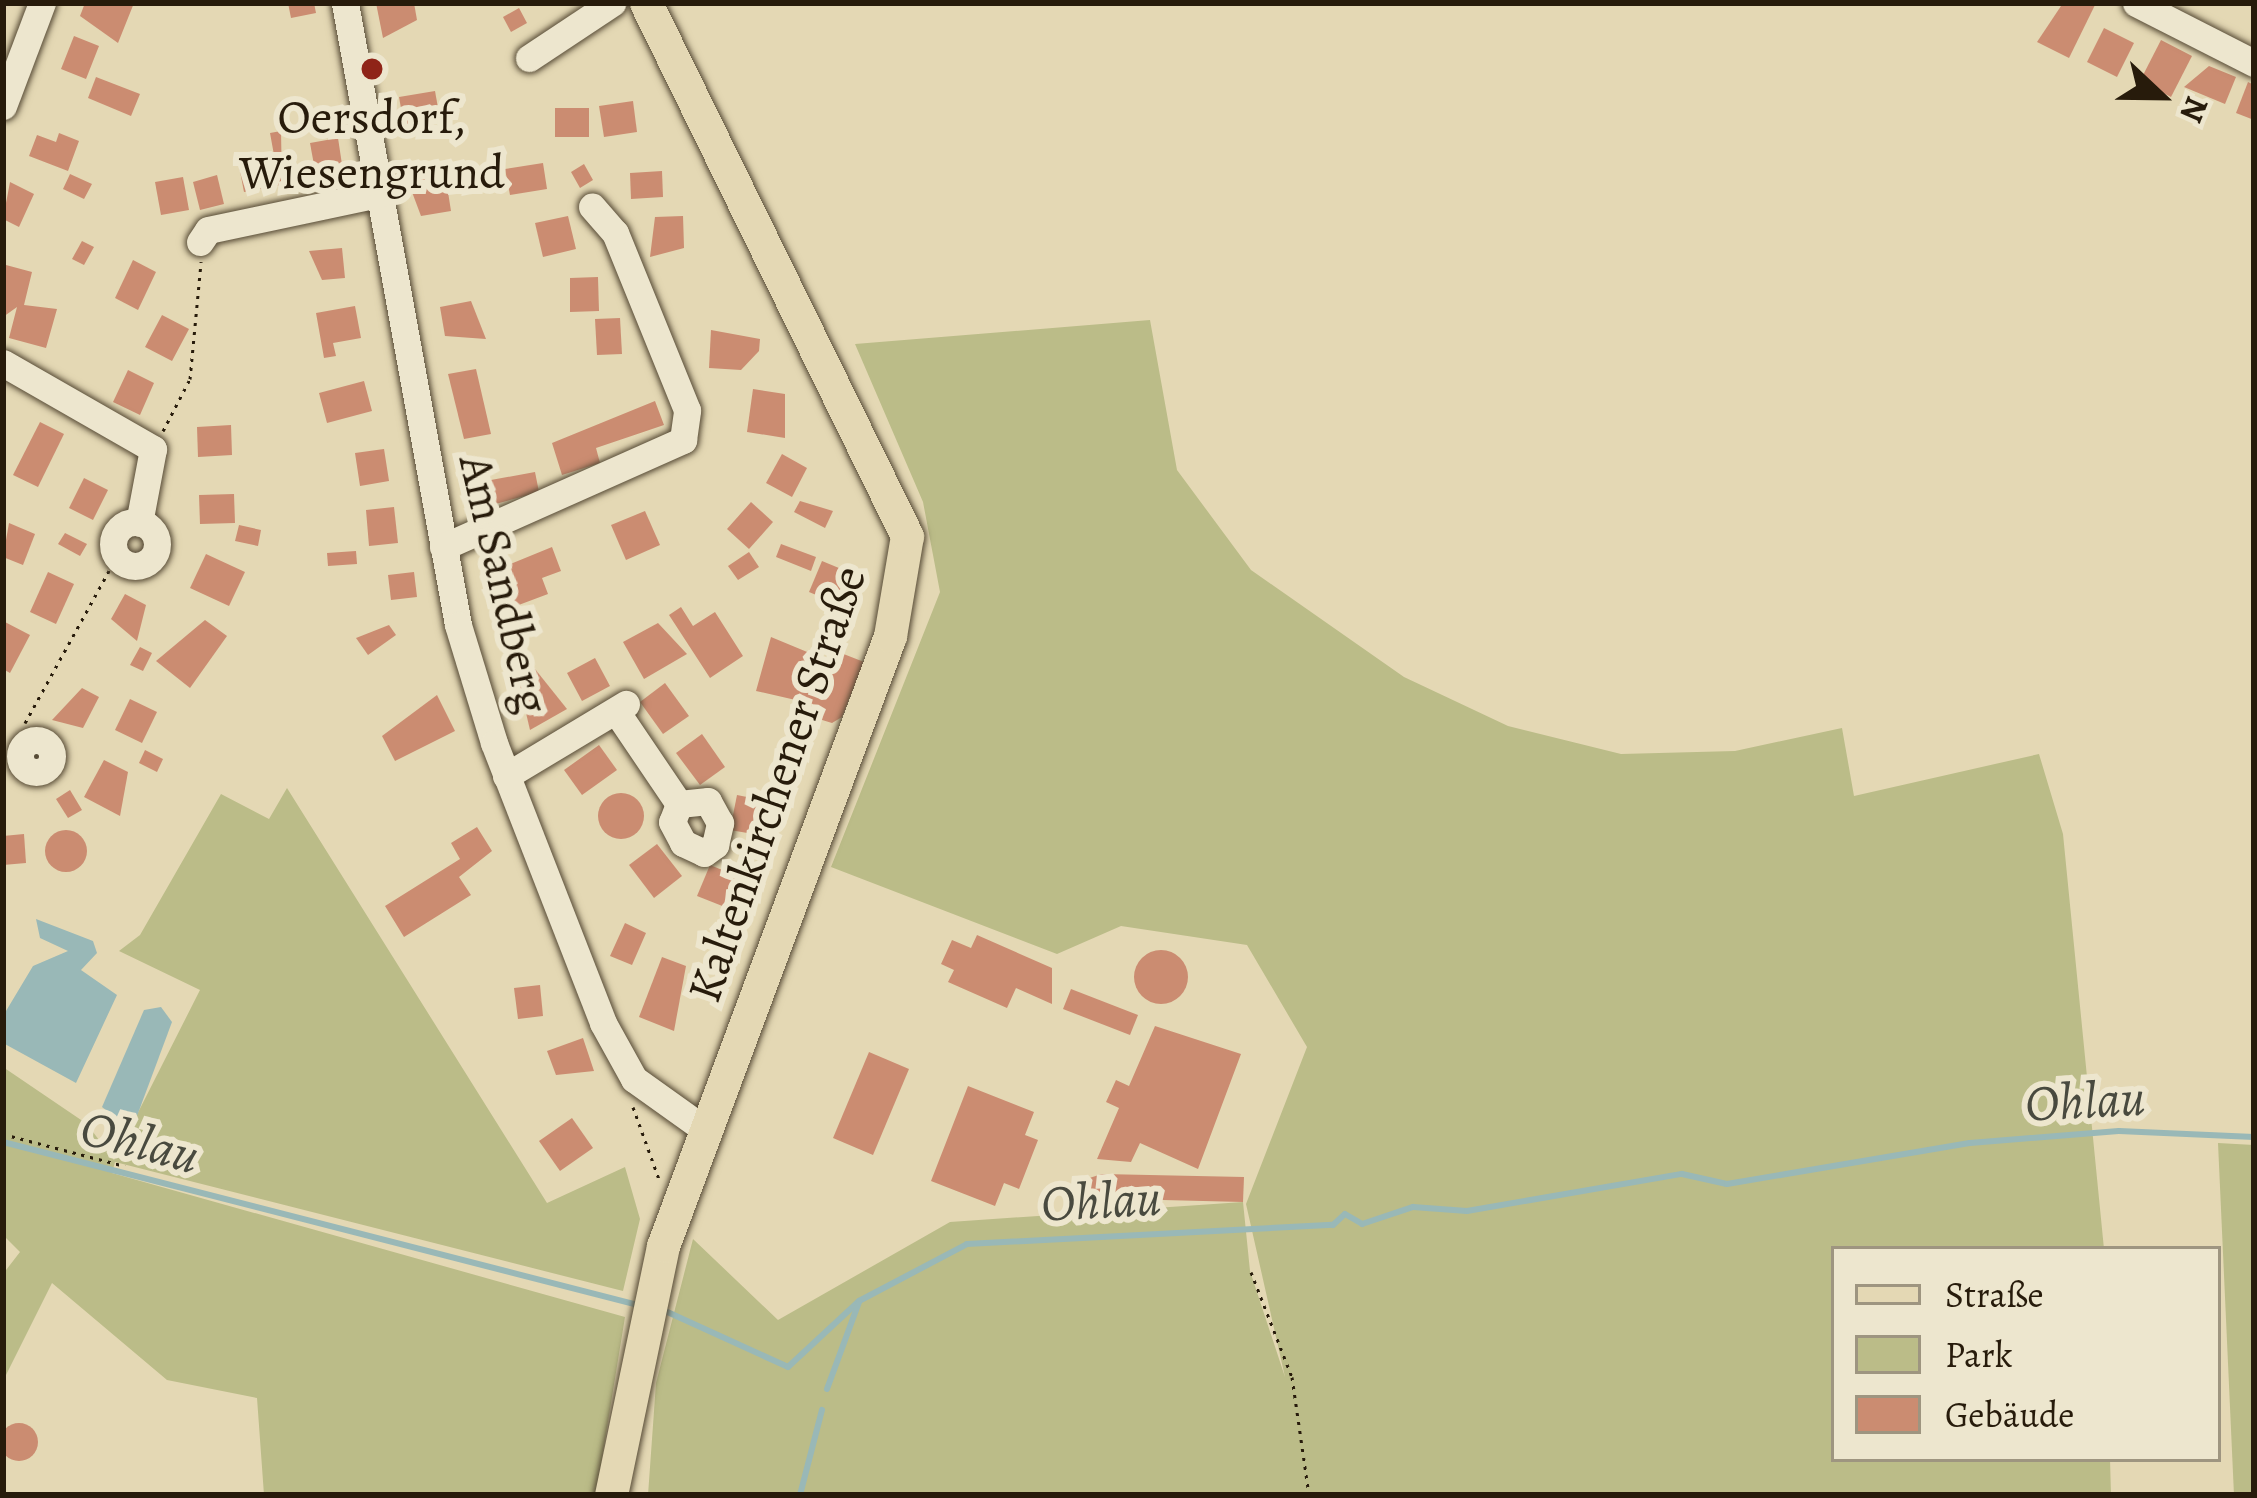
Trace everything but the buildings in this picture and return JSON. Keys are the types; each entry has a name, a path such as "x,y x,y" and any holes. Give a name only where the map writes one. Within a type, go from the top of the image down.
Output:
{"main road":[{"name":"Kaltenkirchener Straße","path":"611,1495 650,1291 704,1129 890,636 908,536 646,3"}],"street":[{"path":"3,106 42,3"},
{"name":"Am Sandberg","path":"345,3 443,547 506,776 628,1070 704,1129"},
{"path":"529,58 612,3"},
{"path":"2136,3 2254,63"},
{"path":"200,242 208,230 379,194"},
{"path":"443,547 683,440 687,410 614,233 592,207"},
{"path":"3,363 153,449 139,523 116,535 117,556"},
{"path":"506,776 621,708 679,804"}],"path":[{"path":"153,449 190,379 200,242"},
{"path":"18,762 25,723 117,556"},
{"path":"628,1070 635,1127 665,1197"},
{"path":"3,1135 125,1166"},
{"path":"1251,1272 1292,1377 1310,1495"}],"green space":[{"path":"1150,320 1177,470 1251,570 1404,677 1508,726 1621,754 1735,751 1842,728 1854,796 2039,754 2063,834 2104,1246 1831,1246 1831,1462 2110,1462 2111,1495 648,1495 656,1383 693,1239 778,1320 950,1222 1243,1202 1250,1271 1285,1377 1246,1204 1307,1047 1247,945 1121,926 1057,954 831,867 940,592 923,502 855,344"},
{"path":"287,788 547,1203 625,1167 640,1219 623,1291 115,1162 112,1173 625,1317 596,1495 264,1495 257,1398 167,1380 52,1283 3,1381 3,1274 20,1252 3,1235 3,1067 87,1124 114,1160 200,990 119,951 140,935 221,794 269,819"},
{"path":"2218,1143 2254,1145 2254,1495 2234,1495"}],"water":[{"path":"36,919 93,941 97,953 81,970 117,995 76,1083 3,1043 3,1016 33,966 68,951 40,938"},
{"path":"161,1007 172,1022 137,1116 121,1122 102,1107 144,1010"}],"waterway":[{"name":"Ohlau","path":"663,1310 788,1367 859,1301 967,1244 1333,1225 1345,1214 1362,1224 1413,1207 1467,1211 1682,1174 1727,1184 1970,1143 2119,1131 2254,1137"},
{"path":"3,1142 638,1305"},
{"path":"827,1389 859,1302"},
{"path":"800,1495 822,1410"}],"place":[{"name":"Oersdorf, Wiesengrund","path":"372,69"}]}
